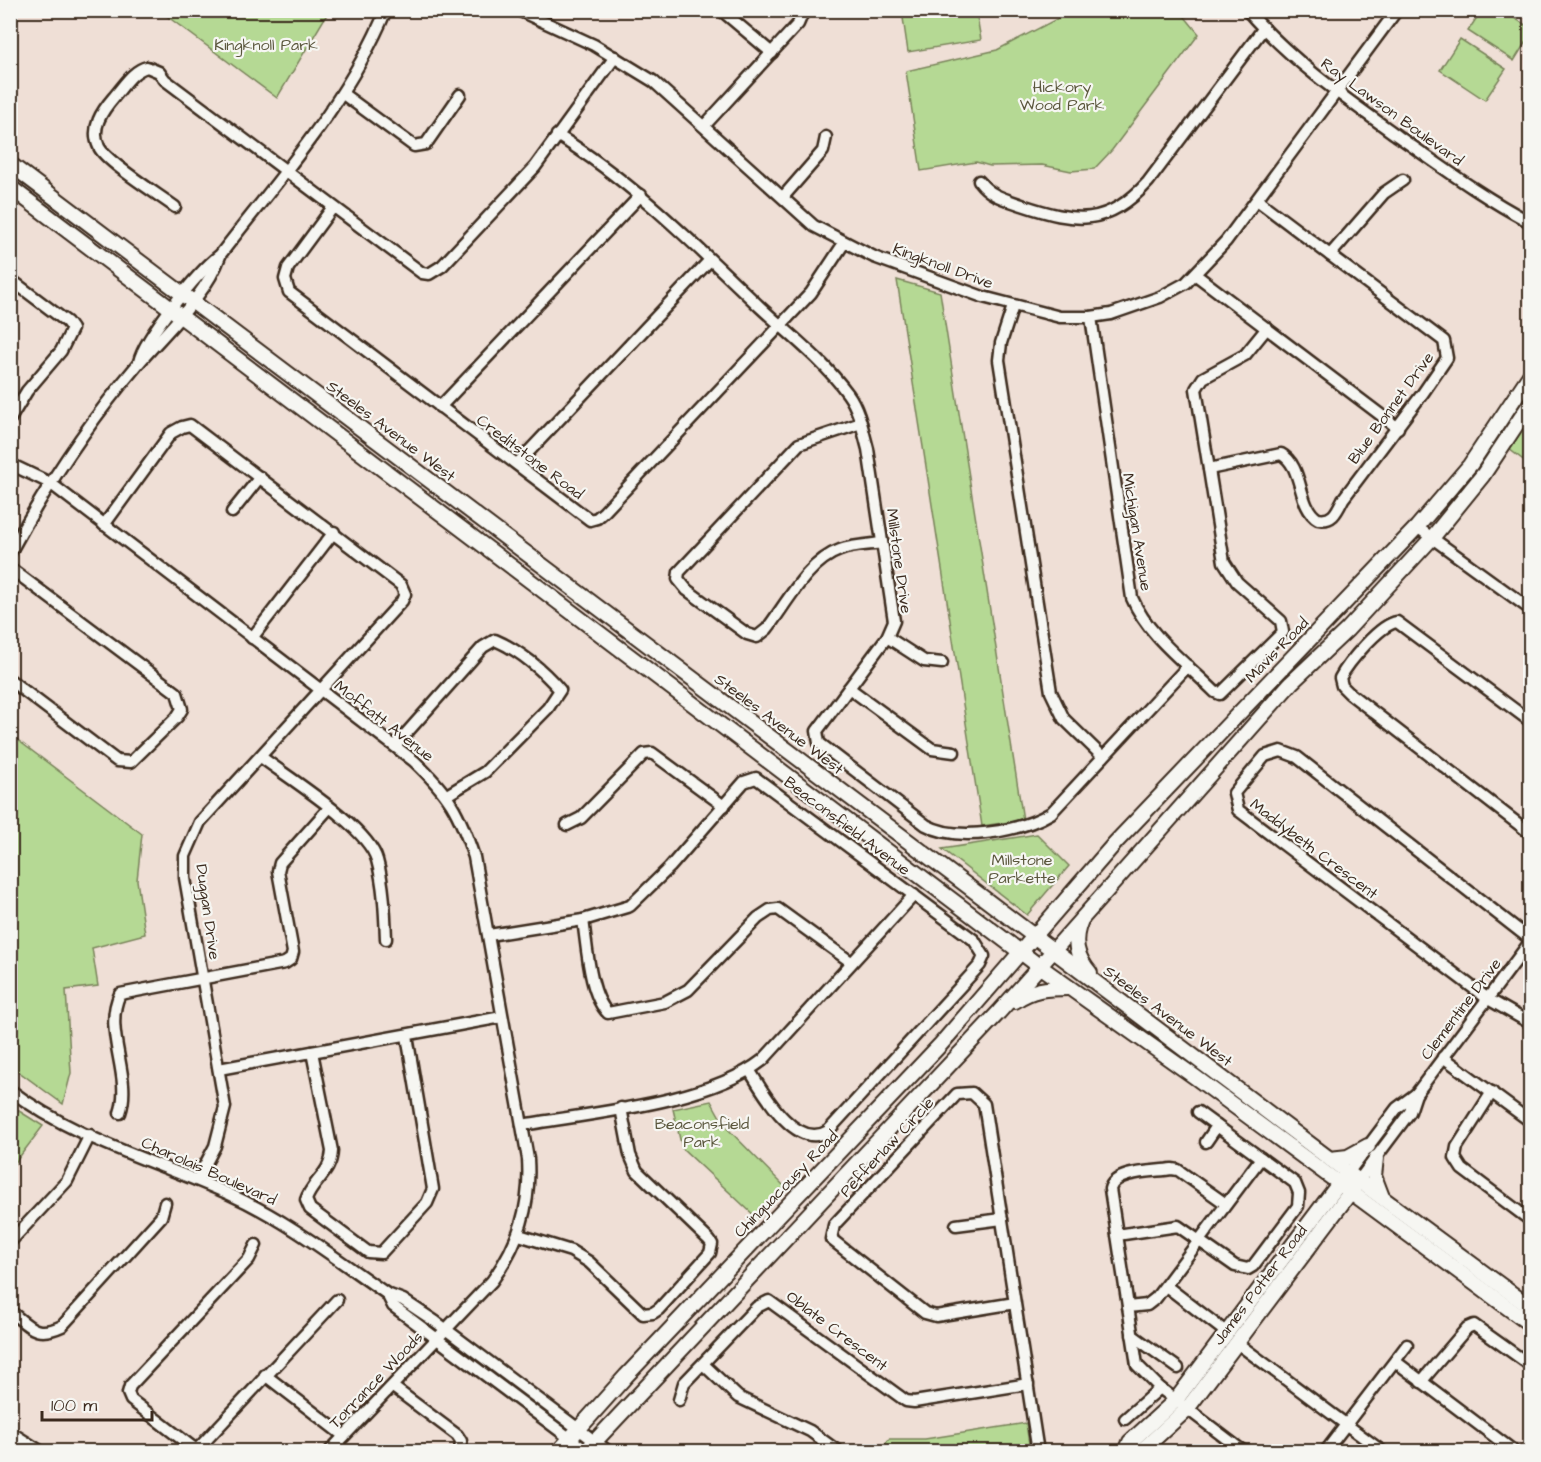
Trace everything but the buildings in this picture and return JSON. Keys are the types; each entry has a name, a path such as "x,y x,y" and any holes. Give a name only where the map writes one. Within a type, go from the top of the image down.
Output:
{"main road":[{"name":"Steeles Avenue West","path":"10,164 180,309 1068,988 1312,1163 1349,1182 1530,1307"},
{"name":"Steeles Avenue West","path":"10,187 180,309 1035,937 1330,1159 1349,1182"},
{"name":"Mavis Road","path":"1035,937 1116,842 1417,527 1470,465 1530,375"},
{"name":"Mavis Road","path":"1039,966 1291,683 1347,630 1432,538 1483,475 1530,404"},
{"path":"1279,671 1291,683"},
{"path":"1084,913 1076,932 1077,951 1081,961 1101,987"},
{"name":"Chinguacousy Road","path":"558,1452 941,1044 1035,937"},
{"path":"588,1449 999,1012 1039,966"},
{"path":"999,1012 1026,993 1045,988 1068,988"},
{"path":"1330,1159 1372,1152 1379,1203 1357,1205 1330,1220"},
{"path":"1312,1163 1327,1185 1327,1197 1322,1207"},
{"name":"James Potter Road","path":"1232,1338 1322,1207 1349,1182"},
{"name":"James Potter Road","path":"1140,1452 1182,1404 1232,1338 1330,1220 1349,1182"},
{"name":"Steeles Avenue West","path":"1379,1203 1530,1324"},
{"name":"James Potter Road","path":"1126,1452 1130,1442 1182,1404"}],"street":[{"path":"140,362 142,349 216,267 220,255 343,93 368,53 386,10"},
{"name":"Kingknoll Drive","path":"518,10 594,45 653,81 705,125 814,226 844,243 983,297 1060,317 1091,317 1160,297 1175,290 1196,274 1257,200 1394,12"},
{"path":"721,10 772,53"},
{"path":"705,125 801,20 804,10"},
{"name":"Ray Lawson Boulevard","path":"1247,10 1263,29 1337,92 1459,179 1530,222"},
{"path":"979,181 994,195 1055,216 1097,217 1116,210 1132,199 1148,182 1263,29"},
{"path":"175,207 105,154 97,141 96,126 101,112 141,68 147,67 159,72 165,81 333,207 422,273 429,274 442,266 520,185 615,57"},
{"path":"343,93 414,146 426,144 460,94"},
{"name":"Millstone Drive","path":"557,135 600,162 641,195 781,327 837,381 849,396 861,423 868,449 894,621 887,637 817,731 819,743 926,825 941,833 962,834 1027,825 1051,813 1188,666"},
{"path":"783,197 823,151 826,137"},
{"path":"1330,255 1384,193 1403,180"},
{"path":"440,407 641,195"},
{"name":"Blue Bonnet Drive","path":"1209,469 1281,454 1288,460 1309,512 1318,519 1325,520 1336,515 1343,499 1398,428 1443,364 1448,350 1444,341 1257,200"},
{"name":"Creditstone Road","path":"333,207 288,268 285,279 289,292 590,520 597,518 781,327 824,276 844,243"},
{"path":"517,464 710,260"},
{"path":"1196,274 1398,428"},
{"path":"10,279 68,322 72,329 61,351 27,391 10,419"},
{"path":"1013,306 999,360 1051,692 1064,719 1103,757"},
{"path":"10,553 50,483 180,309"},
{"name":"Michigan Avenue","path":"1091,317 1132,598 1136,610 1151,629 1220,694 1283,632 1281,621 1237,582 1224,562 1196,389 1198,382 1239,359 1267,328"},
{"path":"861,423 799,444 679,572 678,579 687,590 739,629 750,636 758,637 767,629 814,567 827,556 843,549 882,543"},
{"path":"104,525 171,433 182,426 190,425 334,532 252,639"},
{"name":"Moffatt Avenue","path":"10,464 50,483 395,746 447,795 461,818 474,857 489,935 522,1125 530,1188 519,1235 506,1261 492,1281 445,1329"},
{"path":"232,512 260,477"},
{"path":"1417,527 1530,609"},
{"name":"Duggan Drive","path":"197,1180 222,1126 225,1107 185,878 185,856 200,822 322,691 402,601 405,594 401,585 334,532"},
{"path":"10,568 177,693 182,709 172,723 131,762 117,761 10,680"},
{"path":"1530,721 1396,622 1388,625 1359,652 1340,678 1342,686 1349,693 1530,832"},
{"path":"887,637 924,661 942,663"},
{"path":"395,746 483,647 495,640 511,648 549,678 560,690 548,708 485,772 447,795"},
{"path":"849,688 932,749 954,752"},
{"name":"Maddybeth Crescent","path":"1488,999 1238,810 1234,793 1243,779 1264,756 1275,751 1297,757 1530,941"},
{"path":"567,825 580,818 644,754 652,753 724,806"},
{"path":"261,757 329,808 368,842 377,859 386,939"},
{"name":"Beaconsfield Avenue","path":"489,935 583,920 630,906 670,867 744,782 756,778 914,895 763,1060 750,1071 709,1089 621,1108 522,1125"},
{"path":"120,1113 126,1096 116,1020 120,994 285,963 291,959 293,952 278,871 280,863 329,808"},
{"path":"750,1071 766,1097 803,1134 819,1136 828,1131 980,965 984,956 974,940 914,895"},
{"path":"583,920 594,985 601,1006 608,1013 665,1002 688,990 758,918 770,910 778,909 851,962"},
{"name":"Clementine Drive","path":"1349,1182 1372,1152 1397,1108 1416,1094 1530,941"},
{"path":"1488,999 1530,1023"},
{"path":"219,1069 502,1017"},
{"path":"312,1052 332,1151 331,1163 309,1191 306,1200 310,1209 368,1252 381,1253 427,1203 433,1189 407,1036"},
{"path":"1443,1057 1530,1121"},
{"name":"Charolais Boulevard","path":"10,1090 51,1116 90,1136 197,1180 275,1216 387,1294 403,1300 445,1329 575,1433 588,1449 609,1452"},
{"name":"Pefferlaw Circle","path":"1016,1303 936,1316 925,1313 834,1244 830,1235 834,1225 957,1094 965,1092 980,1097 984,1104 1016,1303 1038,1452"},
{"path":"1492,1092 1456,1147 1455,1158 1462,1169 1530,1220"},
{"path":"519,1235 571,1251 589,1262 643,1314 653,1313 659,1309 710,1253 712,1244 709,1240 637,1171 630,1155 621,1108"},
{"path":"1117,1235 1178,1226 1241,1270 1253,1266 1298,1206 1300,1199 1295,1183 1198,1112"},
{"path":"1206,1142 1217,1126"},
{"path":"10,1242 67,1181 90,1136"},
{"path":"1128,1307 1152,1302 1261,1158"},
{"path":"1226,1204 1178,1170 1119,1177 1111,1183 1110,1189 1137,1365 1160,1388 1244,1452"},
{"path":"10,1311 34,1330 47,1333 62,1326 161,1217 165,1203"},
{"path":"956,1226 1002,1219"},
{"path":"256,1245 249,1258 130,1386 128,1393 131,1400 196,1451 337,1300"},
{"path":"1166,1286 1383,1452"},
{"name":"Charolais Boulevard","path":"387,1294 393,1306 436,1339 575,1433"},
{"name":"Oblate Crescent","path":"703,1364 757,1307 769,1301 906,1401 914,1402 1028,1384"},
{"path":"1421,1382 1467,1328 1474,1324 1530,1365"},
{"name":"Torrance Woods","path":"329,1452 393,1387 445,1329"},
{"path":"1132,1335 1178,1368"},
{"path":"1325,1452 1407,1345"},
{"path":"1395,1362 1515,1452"},
{"path":"679,1400 684,1383 703,1364 738,1396 810,1431 839,1452"},
{"path":"265,1375 344,1436"},
{"path":"393,1387 457,1435 461,1441 460,1452"},
{"path":"1125,1419 1160,1388"},
{"path":"10,1432 42,1452"},
{"path":"1224,1452 1232,1443"}],"green space":[{"name":"Kingknoll Park","path":"160,11 329,11 277,98"},
{"path":"902,11 976,11 981,40 908,52"},
{"name":"Hickory Wood Park","path":"1072,11 1180,11 1199,34 1112,150 1094,169 1071,171 1042,165 990,166 976,162 921,171 906,71 997,50"},
{"path":"1481,11 1504,11 1530,28 1530,35 1514,61 1468,31"},
{"path":"1460,39 1506,69 1485,100 1440,70"},
{"path":"897,280 940,292 1023,820 982,826"},
{"path":"1530,418 1530,465 1509,449"},
{"path":"11,735 142,834 137,880 145,934 92,948 98,986 66,990 71,1073 63,1104 11,1066"},
{"name":"Millstone Parkette","path":"1037,834 1069,866 1027,915 942,849"},
{"name":"Beaconsfield Park","path":"711,1101 725,1126 786,1188 758,1219 682,1148 673,1109"},
{"path":"11,1106 43,1126 11,1168"},
{"path":"1026,1423 1030,1451 880,1451 889,1439 925,1439"}]}
